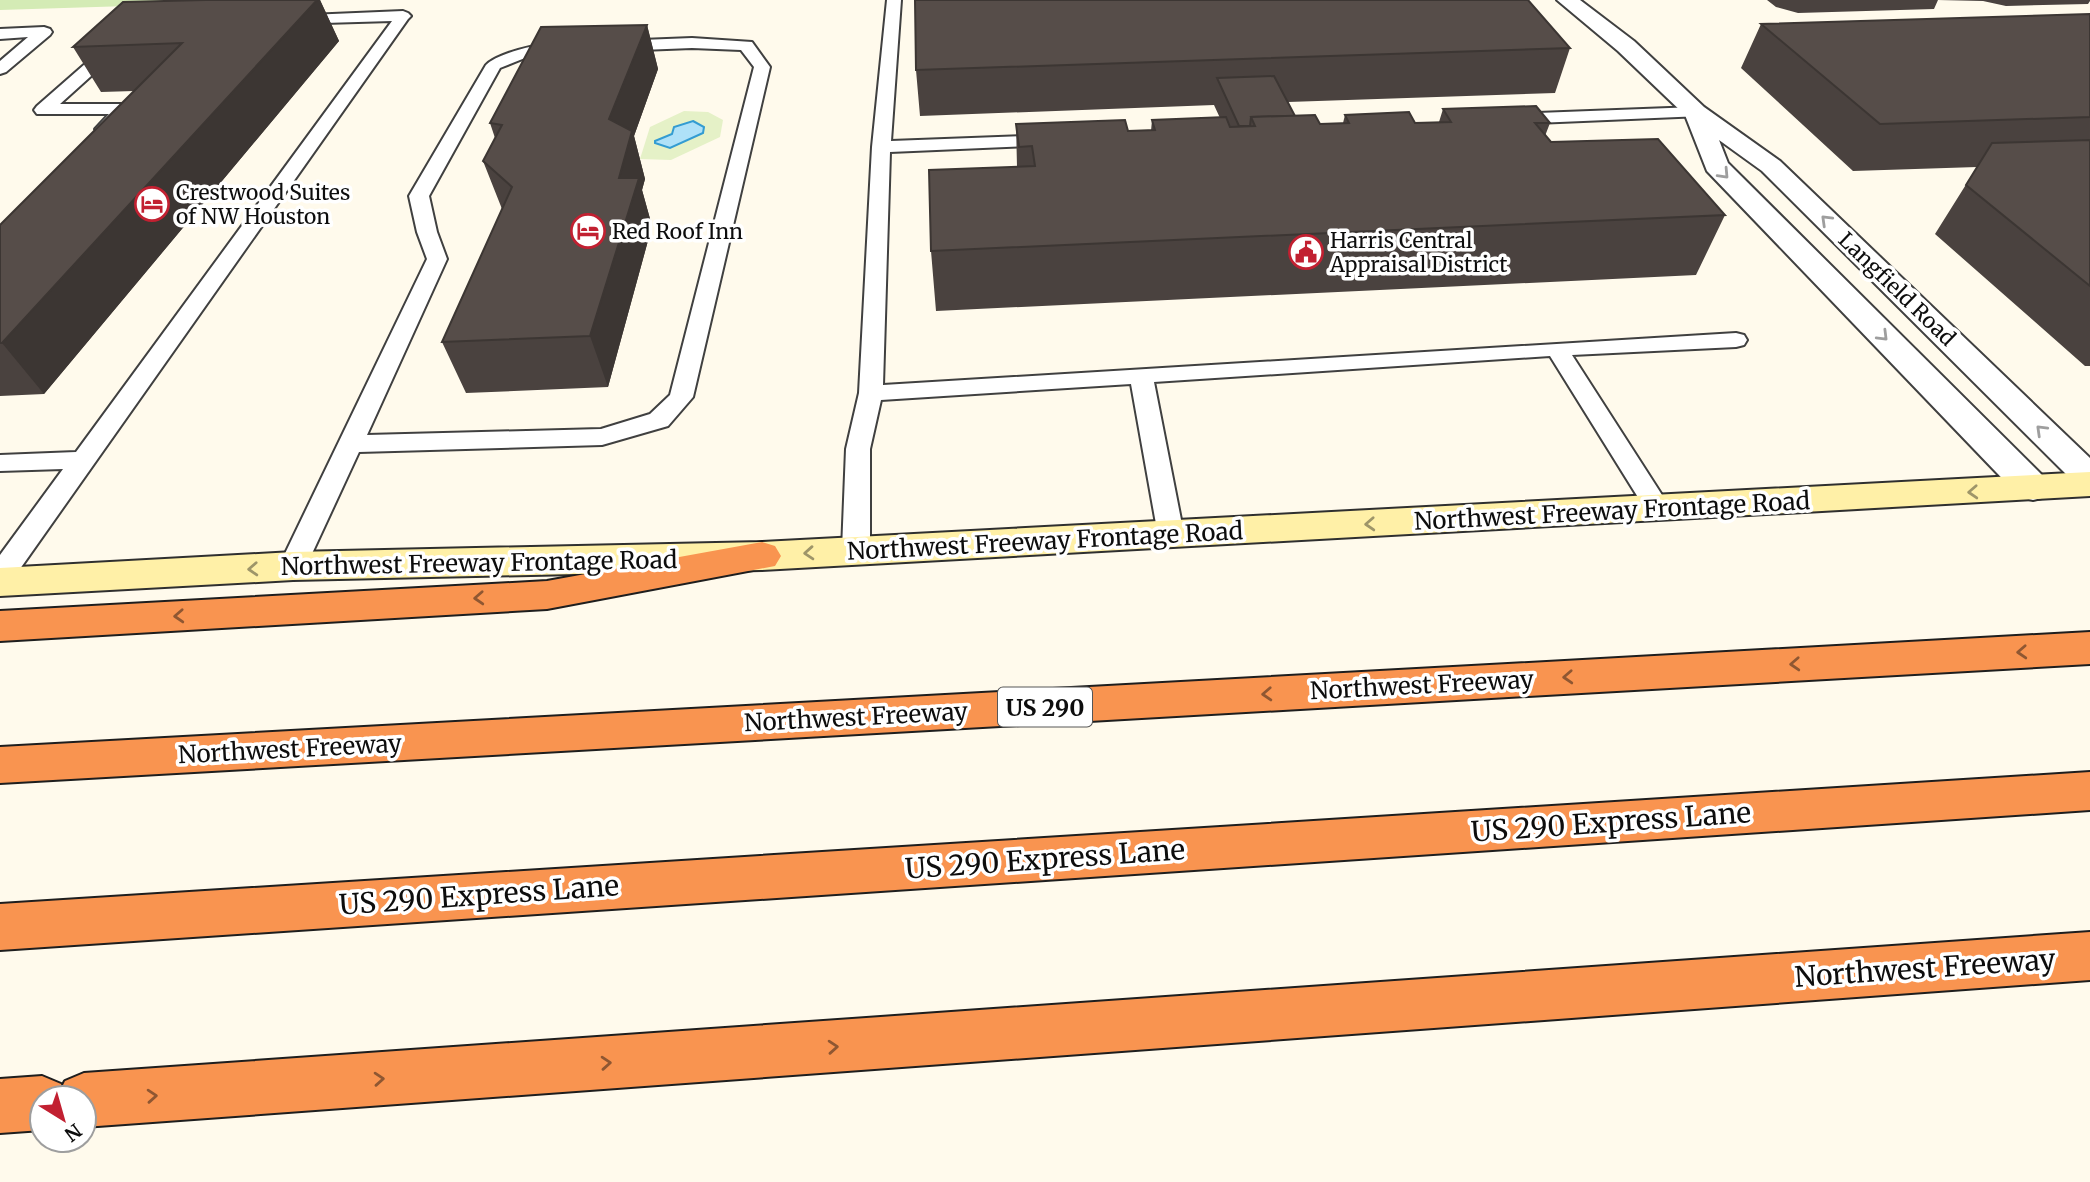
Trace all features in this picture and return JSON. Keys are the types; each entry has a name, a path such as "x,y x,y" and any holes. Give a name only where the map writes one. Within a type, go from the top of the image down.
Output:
{"highway":[{"path":"0,626 547,595 762,556"},
{"name":"Northwest Freeway","path":"0,765 2090,648"},
{"name":"US 290 Express Lane","path":"0,927 2090,791"},
{"name":"Northwest Freeway","path":"98,1099 2090,957"},
{"path":"0,1106 28,1104"}],"main road":[{"name":"Northwest Freeway Frontage Road","path":"0,582 293,566 762,556 2090,484"}],"street":[{"name":"Langfield Road","path":"1567,0 1626,46 1696,113 1771,166 2090,478"},
{"name":"Langfield Road","path":"1696,113 1716,166 2033,488"}],"lane":[{"path":"856,550 858,449 871,393 881,147 894,0"},
{"path":"0,576 403,16 265,20"},
{"path":"0,34 44,32 0,69"},
{"path":"96,138 125,108 43,110 131,32"},
{"path":"293,566 438,259 427,232 419,196 494,65 508,58 543,49 691,43 746,45 762,67 681,397 659,421 602,437 351,444"},
{"path":"1539,101 1552,117"},
{"path":"1497,120 1696,113"},
{"path":"881,147 1073,139"},
{"path":"871,393 1736,340"},
{"path":"1557,349 1658,509"},
{"path":"1141,376 1171,535"},
{"path":"0,463 85,460"}],"green space":[{"path":"0,0 322,0 0,10"},
{"path":"684,111 708,112 723,120 720,137 671,160 640,159 650,127"}],"water":[{"path":"693,121 704,127 703,133 670,148 655,143 672,134 674,127"}],"building":[{"path":"317,0 0,343 0,225 182,43 73,47 123,2"},
{"path":"915,0 1528,0 1570,48 916,70"},
{"path":"2090,14 2090,117 1880,124 1761,24"},
{"name":"Red Roof Inn","path":"647,25 609,119 632,131 619,178 639,178 590,336 442,342 512,187 483,161 502,125 490,123 541,27"},
{"path":"1274,76 1295,116 1251,117 1250,126 1239,126 1217,78"},
{"path":"1536,106 1550,123 1535,123 1551,142 1658,139 1725,215 931,251 929,170 1035,166 1032,146 1019,147 1016,124 1125,120 1128,131 1155,130 1152,120 1226,117 1230,127 1255,126 1251,117 1315,115 1320,124 1349,123 1345,115 1409,112 1415,123 1451,122 1443,109"},
{"path":"2090,140 2090,286 1966,185 1992,143"}],"place":[{"name":"Crestwood Suites of NW Houston","path":"152,204"},
{"name":"Red Roof Inn","path":"588,231"},
{"name":"Harris Central Appraisal District","path":"1306,252"}]}
